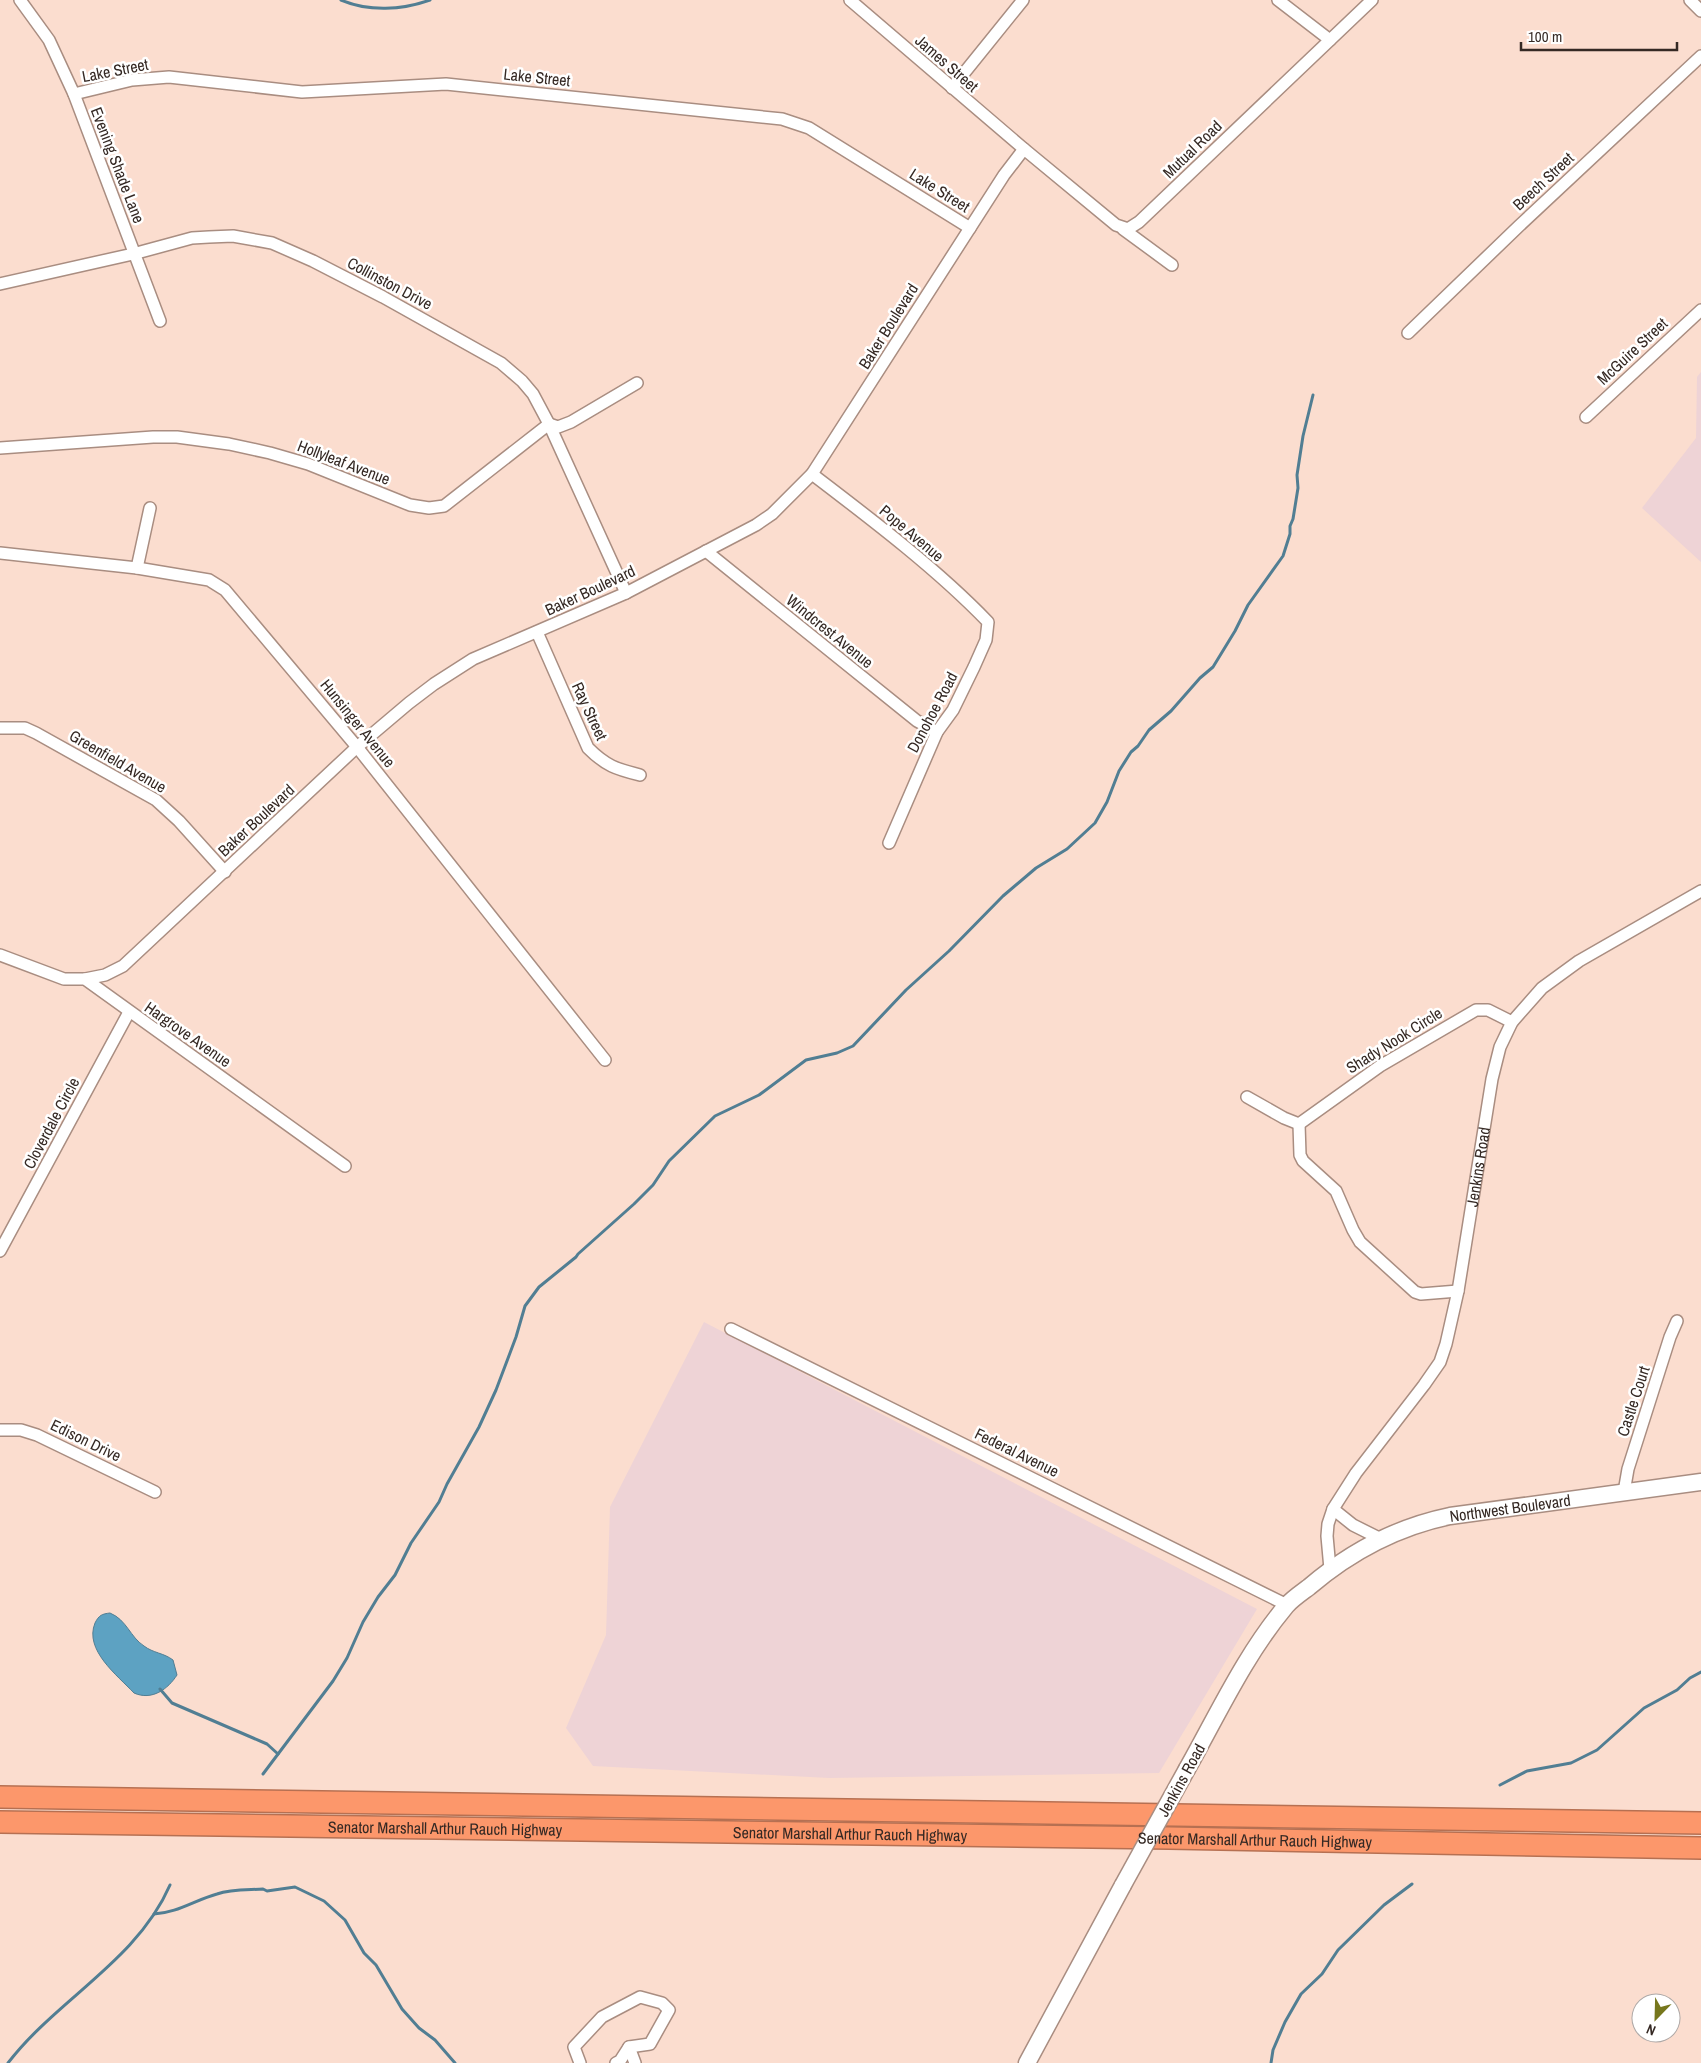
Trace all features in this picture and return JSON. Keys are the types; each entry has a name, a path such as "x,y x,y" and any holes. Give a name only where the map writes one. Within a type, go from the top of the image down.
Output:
{"highway":[{"name":"Senator Marshall Arthur Rauch Highway","path":"0,1797 1701,1823"},
{"name":"Senator Marshall Arthur Rauch Highway","path":"0,1822 1169,1838 1701,1848"}],"street":[{"name":"Evening Shade Lane","path":"20,0 49,40 74,94 160,321"},
{"name":"James Street","path":"850,0 1024,149"},
{"path":"952,88 1023,0"},
{"path":"1278,0 1330,40"},
{"name":"Mutual Road","path":"1123,229 1128,229 1139,222 1372,0"},
{"path":"1690,0 1701,11"},
{"name":"Beech Street","path":"1408,333 1518,226 1701,56"},
{"name":"Lake Street","path":"74,94 132,80 169,77 302,92 446,84 782,119 809,128 970,228"},
{"path":"1024,149 1123,229 1172,265"},
{"name":"Baker Boulevard","path":"85,979 105,975 122,966 357,747 409,703 472,659 626,593 756,525 772,514 812,474 1004,175 1024,149"},
{"name":"Collinston Drive","path":"0,284 134,254 192,238 209,236 233,236 272,243 314,261 374,292 501,363 533,394 549,424 626,593"},
{"name":"McGuire Street","path":"1586,416 1701,310"},
{"path":"549,424 558,427 571,422 637,383"},
{"name":"Hollyleaf Avenue","path":"0,448 153,437 176,437 229,444 308,464 410,504 430,508 444,506 549,424"},
{"name":"Pope Avenue","path":"812,474 859,510 967,600 988,622"},
{"path":"137,568 150,508"},
{"name":"Windcrest Avenue","path":"706,551 917,721 937,732"},
{"name":"Hunsinger Avenue","path":"0,553 137,568 209,580 225,590 357,747 605,1060"},
{"name":"Donohoe Road","path":"890,843 937,732 953,710 974,668 986,640 988,622"},
{"name":"Ray Street","path":"537,632 588,748 601,762 618,770 640,775"},
{"name":"Greenfield Avenue","path":"0,728 25,728 36,733 156,800 179,821 225,872"},
{"name":"Jenkins Road","path":"1027,2063 1187,1769 1262,1638 1287,1604 1330,1569 1327,1536 1328,1524 1333,1509 1356,1473 1440,1362 1458,1291 1492,1079 1500,1047 1512,1022 1542,988 1566,969 1701,891"},
{"path":"0,956 64,979 85,979"},
{"name":"Hargrove Avenue","path":"85,979 345,1166"},
{"name":"Shady Nook Circle","path":"1299,1124 1380,1066 1476,1010 1488,1010 1512,1022"},
{"name":"Cloverdale Circle","path":"0,1250 129,1012"},
{"path":"1247,1097 1284,1118 1299,1124 1300,1156 1303,1161 1336,1190 1353,1230 1364,1246 1415,1292 1421,1294 1458,1291"},
{"name":"Castle Court","path":"1624,1492 1628,1469 1670,1337 1677,1321"},
{"name":"Federal Avenue","path":"731,1329 1287,1604"},
{"name":"Edison Drive","path":"0,1430 20,1430 37,1435 155,1492"},
{"name":"Northwest Boulevard","path":"1330,1569 1381,1539 1431,1520 1701,1482"},
{"path":"1333,1509 1353,1525 1381,1539"},
{"path":"580,2063 574,2048 602,2017 640,1997 662,2004 669,2010 650,2044 629,2047 620,2061 616,2063"},
{"path":"629,2047 635,2063"}],"shaded area":[{"path":"1701,372 1701,562 1642,508 1696,438 1697,377"},
{"path":"704,1322 1257,1609 1159,1773 829,1778 593,1766 566,1728 606,1635 610,1507"}],"water":[{"path":"110,1613 121,1620 144,1646 173,1660 177,1675 164,1689 147,1696 134,1693 104,1661 94,1643 93,1633 98,1618 103,1614"}],"waterway":[{"path":"341,0 374,8 397,8 430,0"},
{"path":"263,1774 333,1681 347,1658 363,1622 378,1597 395,1575 411,1543 439,1502 479,1427 496,1390 516,1337 525,1306 539,1287 576,1257 634,1204 653,1185 669,1161 715,1116 759,1095 806,1060 837,1053 853,1046 906,990 949,951 1003,896 1036,868 1067,849 1095,823 1107,802 1119,771 1131,752 1138,746 1149,730 1171,711 1200,678 1213,667 1248,605 1283,556 1293,519 1303,436 1313,395"},
{"path":"1500,1785 1527,1771 1571,1763 1597,1750 1644,1708 1677,1690 1690,1678 1701,1672"},
{"path":"160,1689 172,1703 267,1744 278,1754"},
{"path":"1271,2063 1273,2050 1285,2022 1301,1994 1322,1974 1338,1950 1384,1905 1412,1884"},
{"path":"8,2063 49,2019 117,1958 138,1936 156,1912 170,1885"},
{"path":"154,1914 178,1909 222,1892 240,1890 263,1889 267,1891 295,1887 324,1901 345,1920 364,1953 376,1965 402,2009 419,2028 435,2040 455,2063"}]}
